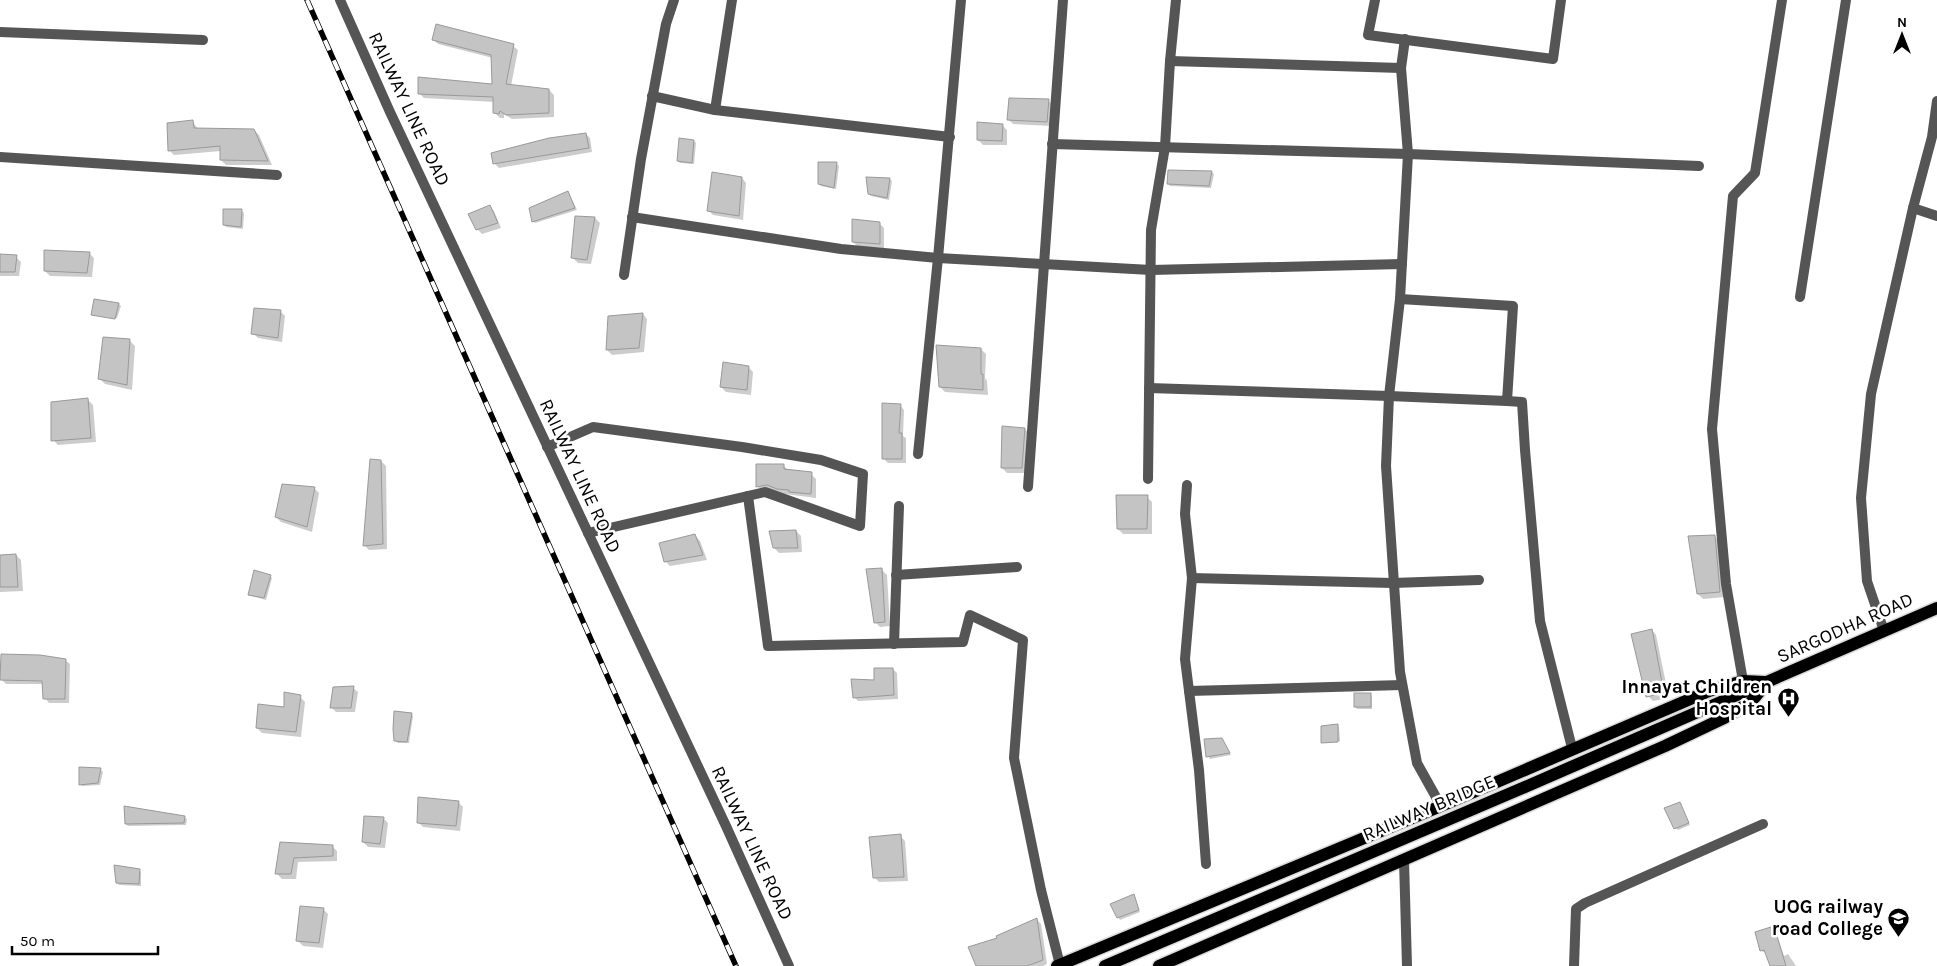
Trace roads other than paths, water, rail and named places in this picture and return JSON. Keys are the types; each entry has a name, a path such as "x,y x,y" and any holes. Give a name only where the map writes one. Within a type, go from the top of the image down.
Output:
{"main road":[{"name":"SARGODHA ROAD","path":"1768,682 1937,608"},
{"path":"1059,965 1441,806 1572,748 1709,691 1743,681 1768,682"},
{"path":"1159,966 1665,746 1724,718 1750,702 1768,682"},
{"name":"RAILWAY BRIDGE","path":"1105,966 1525,788 1768,682"}],"street":[{"name":"RAILWAY LINE ROAD","path":"340,0 390,112 726,826 789,966"},
{"path":"624,275 652,96 666,24 674,0"},
{"path":"715,110 732,0"},
{"path":"918,454 962,0"},
{"path":"1028,487 1063,0"},
{"path":"1148,479 1152,230 1165,148 1176,0"},
{"path":"1375,0 1368,35 1553,59 1561,0"},
{"path":"1743,681 1726,584 1712,429 1733,196 1755,173 1782,0"},
{"path":"1800,297 1846,0"},
{"path":"0,32 204,40"},
{"path":"1405,39 1401,68 1408,154 1400,299 1390,396 1386,466 1393,583 1402,685 1417,763 1441,806"},
{"path":"1170,61 1401,68"},
{"path":"652,96 715,110 950,137"},
{"path":"1884,631 1867,581 1861,498 1871,394 1913,208 1932,137 1937,101"},
{"path":"1052,144 1408,154 1699,166"},
{"path":"0,157 276,175"},
{"path":"1913,208 1937,216"},
{"path":"632,217 841,249 938,258 1151,270 1402,264"},
{"path":"1400,299 1513,306 1507,401"},
{"path":"1149,388 1522,402 1525,460 1540,620 1572,748"},
{"path":"547,447 593,427 822,460 863,474 860,526 765,492 588,533"},
{"path":"1187,485 1185,514 1192,578 1185,659 1199,770 1206,864"},
{"path":"748,496 768,646 963,642 970,615 1023,640 1014,758 1041,890 1059,965"},
{"path":"894,644 899,506"},
{"path":"896,575 1017,567"},
{"path":"1192,578 1393,583 1479,580"},
{"path":"1189,691 1402,685"},
{"path":"1574,966 1576,909 1585,903 1763,824"},
{"path":"1404,860 1407,966"}],"railway":[{"path":"307,0 736,966"}],"place":[{"name":"Innayat Children Hospital","path":"1788,717"},
{"name":"UOG railway road College","path":"1899,937"}]}
